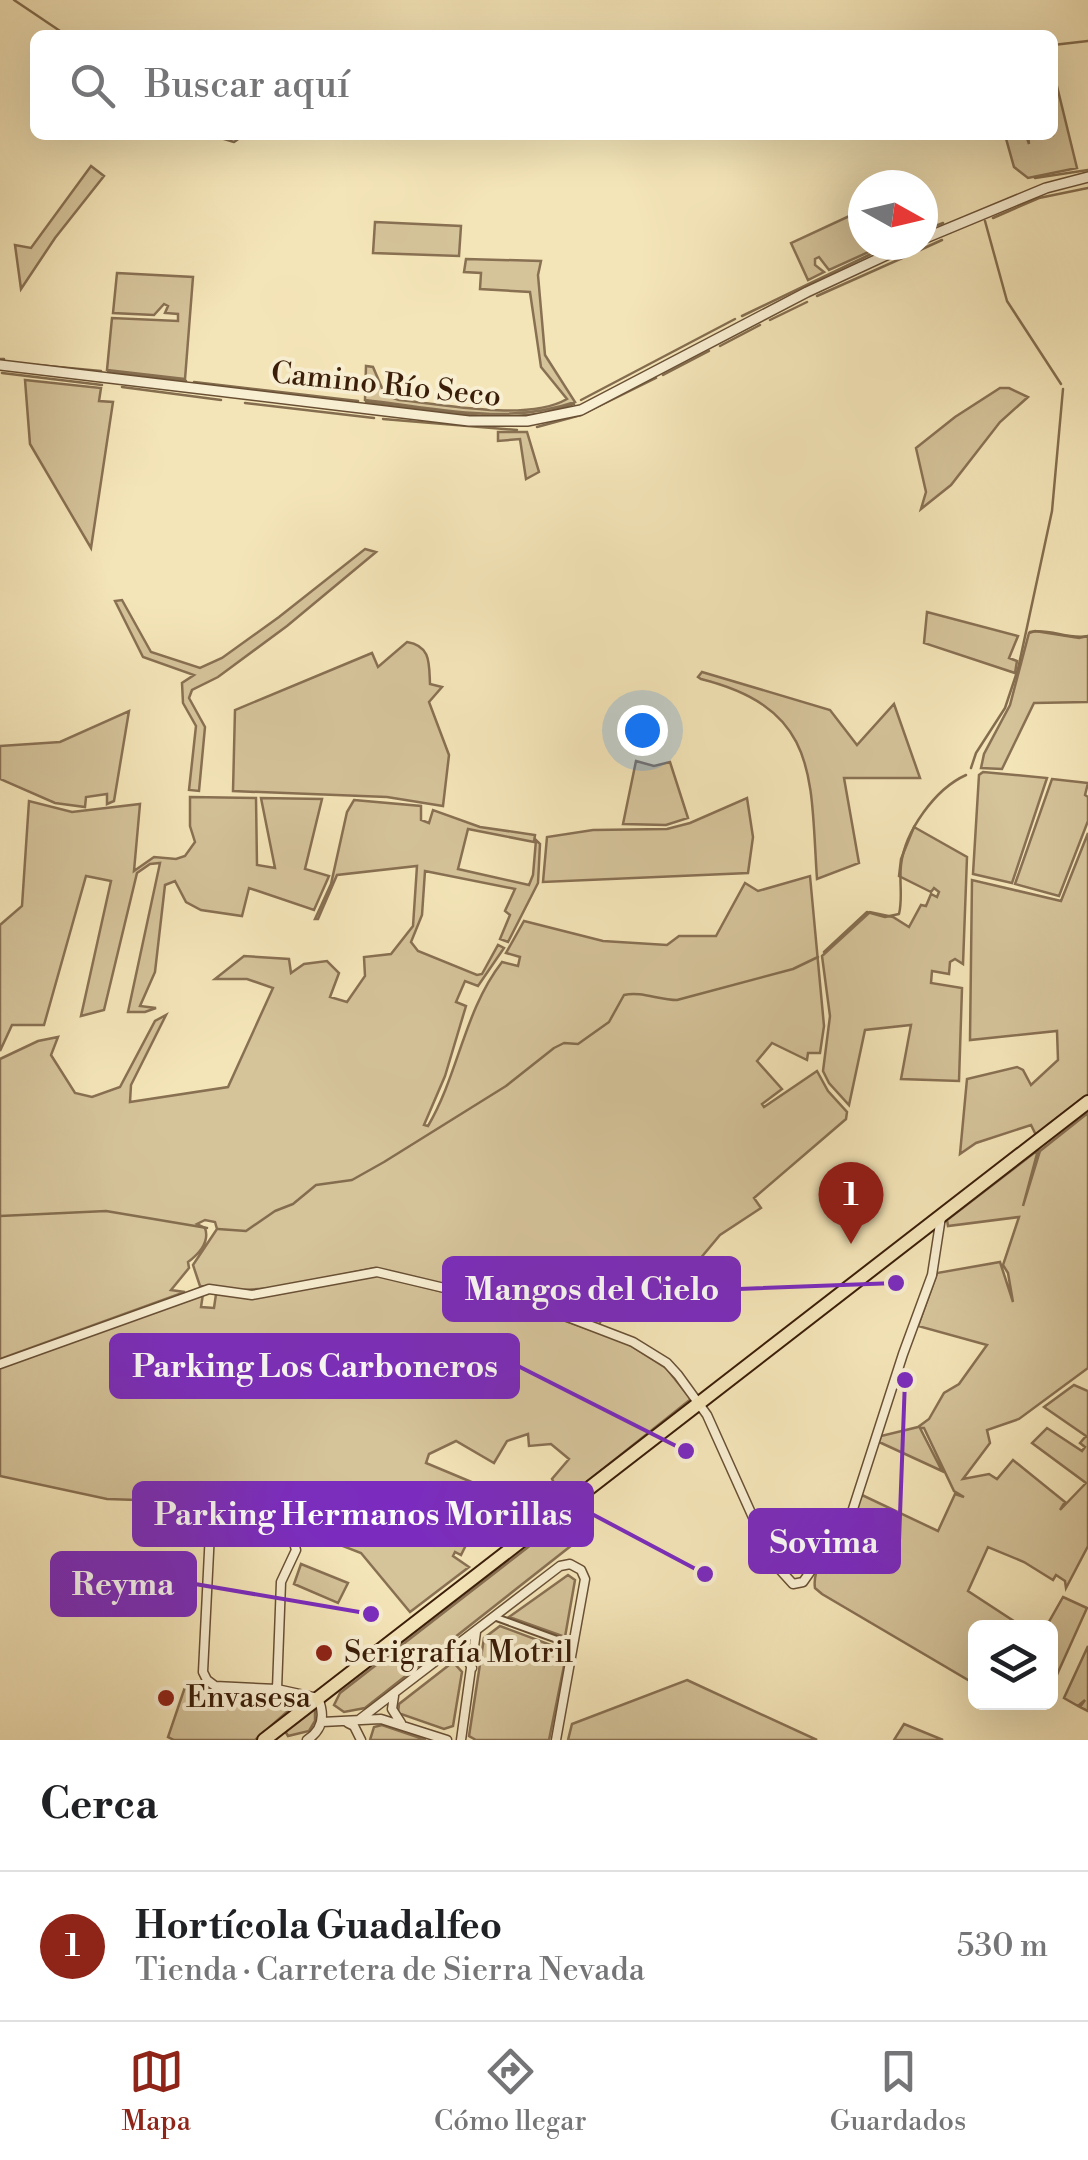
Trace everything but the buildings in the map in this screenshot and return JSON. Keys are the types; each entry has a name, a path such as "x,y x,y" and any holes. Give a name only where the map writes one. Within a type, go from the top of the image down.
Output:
{"highway":[{"path":"272,1739 318,1698 1088,1102"}],"street":[{"path":"938,232 1020,198 1088,177"},
{"name":"Camino Río Seco","path":"0,364 468,422 546,419 604,399 876,260"},
{"path":"0,1364 209,1289 252,1295 377,1272 457,1290 496,1311 560,1314 614,1333 667,1363 707,1415 774,1562 793,1584 804,1582 852,1512 932,1275 941,1217"},
{"path":"277,1689 282,1582 296,1550 292,1536 231,1510 211,1512 204,1672 207,1680 215,1686 277,1689 318,1698 322,1722 318,1733 307,1740"},
{"path":"360,1719 560,1566 577,1566 585,1579 556,1740"},
{"path":"496,1617 574,1646"},
{"path":"461,1740 476,1632"},
{"path":"450,1651 466,1657 472,1668"},
{"path":"394,1696 392,1710 402,1724"},
{"path":"322,1722 360,1719 402,1724 447,1740"},
{"path":"344,1722 354,1726 361,1740"}],"shaded area":[{"path":"1058,90 1077,168 1028,178 1014,167 1006,140 1028,140 1029,144 1029,140 1058,140"},
{"path":"91,166 104,176 21,289 15,245 31,248"},
{"path":"848,217 851,260 829,270 819,257 815,265 824,272 808,280 791,243"},
{"path":"375,222 461,226 459,256 373,253"},
{"path":"466,259 541,261 538,275 545,355 575,402 523,413 497,414 365,400 366,366 373,367 385,395 399,400 508,410 550,406 567,399 541,367 530,292 480,289 481,273 464,272"},
{"path":"117,273 193,277 185,379 107,370 112,318 178,321 178,314 165,313 168,306 164,304 154,315 113,313"},
{"path":"25,380 101,388 99,401 113,402 91,548 30,444"},
{"path":"1000,388 1028,397 1000,422 951,485 921,509 926,492 916,448"},
{"path":"498,432 527,432 539,472 526,479 520,439 498,441"},
{"path":"365,549 376,552 287,626 218,677 192,690 189,698 205,727 199,791 189,790 196,726 183,703 182,683 194,675 143,657 115,601 122,600 151,652 200,668 222,658 279,617"},
{"path":"927,612 1018,636 1009,658 1017,661 1015,673 924,643"},
{"path":"1029,633 1088,636 1088,702 1034,703 1002,769 981,768 984,754 1010,705"},
{"path":"407,642 425,652 430,684 442,687 429,702 449,755 443,806 387,797 233,791 235,710 372,653 378,667"},
{"path":"702,672 830,710 857,745 894,704 920,778 844,778 859,863 817,879 813,809 801,752 788,729 768,709 740,692 701,679 698,677"},
{"path":"129,711 114,801 107,804 107,794 86,797 85,807 55,803 0,779 0,746 60,742"},
{"path":"636,761 654,766 670,762 688,818 666,825 623,824"},
{"path":"983,772 1047,778 1012,883 973,874 979,775"},
{"path":"1052,779 1088,783 1088,821 1059,896 1015,884"},
{"path":"190,797 256,798 257,865 275,868 261,798 322,799 305,869 329,876 314,910 249,888 242,916 201,910 186,902 175,881 165,885 155,972 140,1006 156,1008 128,1012 160,863 150,864 137,873 104,1010 81,1016 111,881 86,876 44,1025 12,1025 0,1051 0,925 22,906 29,801 72,812 140,804 134,871 154,857 185,856 195,842 190,826"},
{"path":"747,798 753,837 748,873 543,882 547,837 593,830 667,829"},
{"path":"354,800 421,806 421,820 429,823 433,810 480,827 535,835 534,842 468,829 458,869 529,885 536,840 540,844 538,883 508,942 500,939 510,915 505,911 515,889 425,871 422,915 411,942 418,951 477,975 482,974 498,945 504,948 478,986 465,981 456,1002 466,1006 445,1076 424,1125 428,1126 439,1106 489,981 502,962 518,966 520,957 506,953 524,921 603,941 667,945 679,936 716,936 745,883 758,891 810,876 824,1026 820,1053 808,1053 807,1060 772,1043 757,1061 782,1089 762,1104 764,1107 817,1071 847,1112 846,1119 754,1198 761,1208 720,1235 689,1272 663,1294 657,1282 603,1316 599,1325 556,1310 502,1309 458,1288 375,1268 277,1288 200,1286 193,1265 217,1229 215,1222 205,1220 197,1224 205,1228 205,1243 171,1290 185,1292 0,1359 0,1059 38,1041 58,1037 51,1055 75,1093 92,1097 120,1087 155,1021 166,1015 131,1085 130,1102 228,1087 273,988 247,979 215,979 244,956 289,959 291,973 304,964 327,961 339,973 330,997 347,1002 365,976 364,957 391,954 413,926 417,866 337,875 315,919 331,884 347,812"},
{"path":"914,827 967,857 963,964 955,959 950,962 949,974 932,971 931,983 962,988 959,1081 901,1079 911,1025 865,1030 849,1105 823,1071 830,1016 822,956 870,912 893,917 909,927 931,894 937,897 939,892 934,888 931,892 899,876 901,859"},
{"path":"1088,833 1088,1097 1036,1135 1031,1125 976,1143 960,1154 967,1079 1017,1067 1031,1085 1058,1060 1057,1031 970,1040 972,880 1061,901"},
{"path":"1088,1113 1088,1368 1019,1419 987,1430 990,1443 963,1479 989,1474 997,1479 1013,1460 1065,1502 1060,1510 1086,1483 1032,1443 1047,1428 1082,1451 1085,1447 1080,1443 1086,1436 1044,1407 1074,1385 1088,1391 1088,1546 1066,1588 1065,1581 1056,1575 1053,1580 988,1547 968,1591 1012,1620 968,1620 968,1680 822,1594 815,1588 815,1578 862,1495 938,1531 955,1494 964,1497 954,1491 924,1428 920,1428 942,1471 879,1442 881,1436 918,1427 929,1419 944,1393 959,1384 987,1345 918,1326 937,1273 1000,1262 1013,1302 1003,1265 1019,1217 948,1226 947,1220 1038,1150 1023,1206 1040,1151"},
{"path":"376,1275 456,1295 497,1316 560,1319 625,1342 666,1368 691,1399 564,1500 552,1479 569,1459 551,1444 529,1446 528,1434 507,1441 494,1463 456,1441 429,1454 426,1463 493,1491 461,1555 455,1552 453,1556 469,1567 410,1612 361,1553 232,1503 107,1499 0,1476 0,1367 203,1294 201,1307 214,1308 216,1294 254,1298"},
{"path":"579,1513 587,1523 586,1534 365,1708 344,1712 334,1705 340,1693 567,1517"},
{"path":"301,1564 348,1583 338,1603 294,1584"},
{"path":"568,1575 575,1580 565,1637 509,1617"},
{"path":"1063,1597 1087,1608 1058,1672 1058,1620 1050,1620"},
{"path":"500,1626 567,1651 549,1740 476,1740 469,1736 484,1638"},
{"path":"1088,1646 1088,1711 1080,1707 1085,1700 1078,1706 1064,1698"},
{"path":"453,1662 462,1672 453,1726 444,1729 398,1713 399,1704"},
{"path":"687,1680 817,1740 568,1740 572,1724"},
{"path":"185,1687 275,1690 286,1697 288,1711 255,1740 174,1740 168,1737"},
{"path":"315,1707 315,1721 309,1731 288,1736 285,1731"},
{"path":"904,1724 943,1740 894,1740"},
{"path":"382,1725 426,1740 370,1740 374,1727"}],"waterway":[{"path":"14,0 59,30"},
{"path":"1058,44 1088,41"},
{"path":"227,140 237,140"},
{"path":"1035,178 1088,170"},
{"path":"993,218 1039,198 1088,188"},
{"path":"985,221 1007,301 1061,384"},
{"path":"938,225 943,223"},
{"path":"938,242 942,240"},
{"path":"742,316 858,260"},
{"path":"817,296 898,260"},
{"path":"770,320 807,302"},
{"path":"581,400 735,319"},
{"path":"720,346 760,325"},
{"path":"663,375 709,351"},
{"path":"37,365 101,371"},
{"path":"108,372 186,381"},
{"path":"2,373 102,385"},
{"path":"537,427 581,415 656,378"},
{"path":"194,382 358,401"},
{"path":"122,387 221,400"},
{"path":"971,768 976,753 1005,708 1018,669 1052,511 1063,389"},
{"path":"366,402 490,417"},
{"path":"245,403 374,418"},
{"path":"547,412 574,404"},
{"path":"503,417 539,414"},
{"path":"383,419 517,430"},
{"path":"1030,632 1088,636"},
{"path":"824,952 867,912 885,917 899,914 901,865 908,839 923,812 943,790 966,775"},
{"path":"218,1229 246,1231 293,1204 316,1185 352,1180 384,1162 506,1086 554,1048 564,1043 578,1044 609,1022 624,995 677,1000 793,969 818,957"},
{"path":"0,1216 106,1211 207,1228"}],"place":[{"name":"Hortícola Guadalfeo","path":"851,1244"},
{"name":"Mangos del Cielo","path":"896,1283"},
{"name":"Sovima","path":"905,1380"},
{"name":"Parking Los Carboneros","path":"686,1451"},
{"name":"Parking Hermanos Morillas","path":"705,1574"},
{"name":"Reyma","path":"371,1614"},
{"name":"Serigrafía Motril","path":"324,1653"},
{"name":"Envasesa","path":"166,1698"}]}
